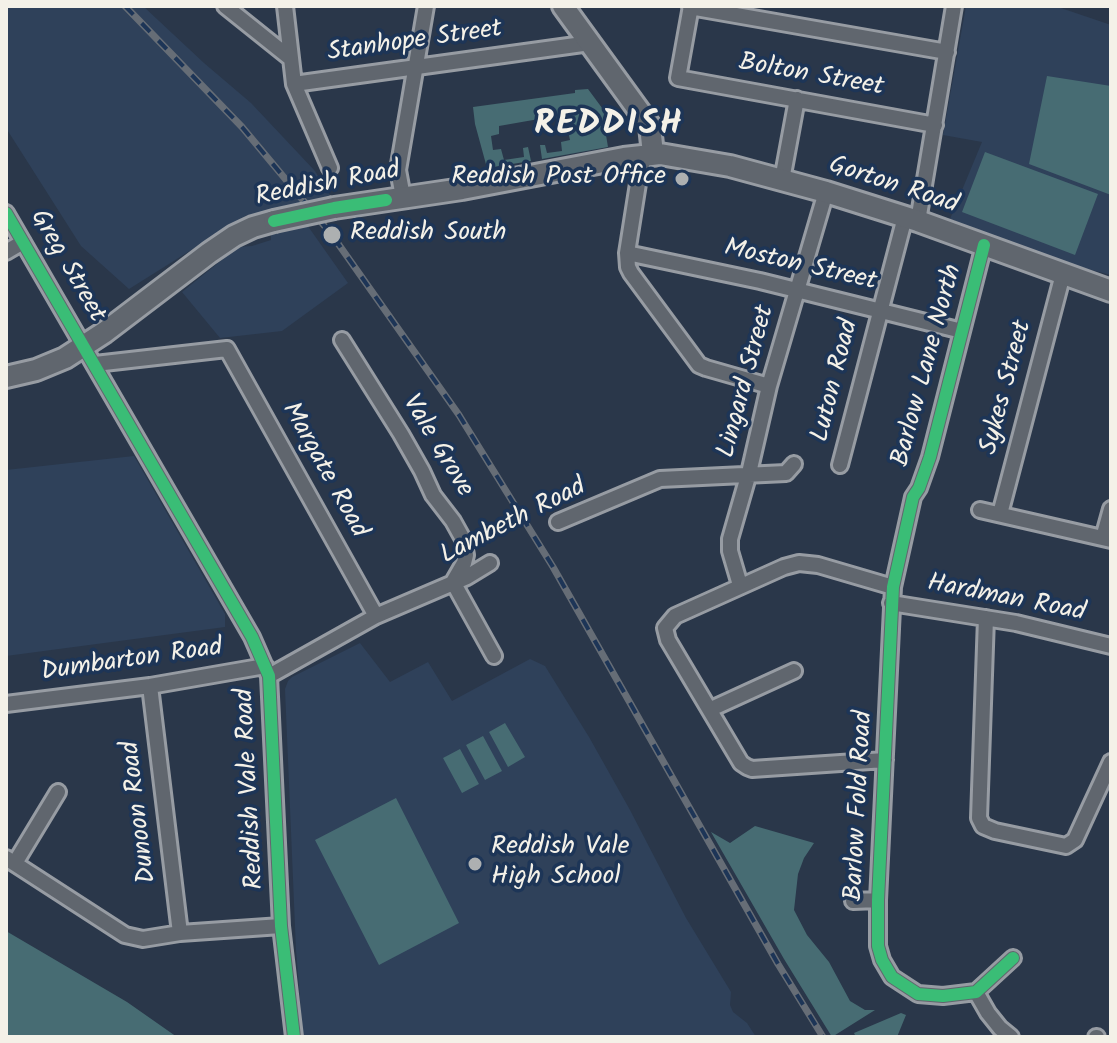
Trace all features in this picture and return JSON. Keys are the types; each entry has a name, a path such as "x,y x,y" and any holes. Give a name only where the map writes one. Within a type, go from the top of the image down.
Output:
{"main road":[{"path":"563,6 650,126 646,155"},
{"path":"633,101 684,158"},
{"name":"Reddish Road","path":"6,377 65,358 105,332 209,253 253,227 334,208 462,189 646,155"},
{"name":"Gorton Road","path":"646,155 730,166 826,192 912,219 1111,291"}],"street":[{"path":"225,6 290,58"},
{"path":"285,6 294,84 330,168"},
{"path":"403,197 398,170 426,6"},
{"name":"Luton Road","path":"840,465 880,311 912,219 935,125 954,6"},
{"path":"690,7 947,52"},
{"name":"Bolton Street","path":"690,7 678,78 935,125"},
{"name":"Stanhope Street","path":"294,84 590,43"},
{"path":"782,180 797,99"},
{"path":"646,155 640,171 627,253 631,273 699,365 769,386"},
{"name":"Lingard Street","path":"740,585 730,551 730,539 769,386 826,192"},
{"name":"Greg Street","path":"6,213 84,346"},
{"path":"6,252 23,242"},
{"name":"Barlow Lane North","path":"913,497 930,457 984,245"},
{"name":"Moston Street","path":"627,253 962,331"},
{"name":"Sykes Street","path":"1000,514 1063,274"},
{"name":"Vale Grove","path":"342,340 401,434 433,495 463,539 466,555 453,582"},
{"name":"Reddish Vale Road","path":"84,346 252,637 267,671 281,926 294,1037"},
{"name":"Margate Road","path":"95,364 227,349 376,616"},
{"name":"Lambeth Road","path":"558,522 660,479 786,473 794,464"},
{"name":"Barlow Fold Road","path":"913,497 891,603 878,946 892,977 918,994 943,996 976,992"},
{"path":"980,510 1107,539 1111,509"},
{"name":"Lambeth Road","path":"267,671 376,616 467,577 490,563"},
{"path":"885,760 747,767 741,763 668,640 665,628 675,616 740,585 799,563 818,565 893,587"},
{"path":"453,582 494,656"},
{"name":"Hardman Road","path":"891,603 1016,623 1111,646"},
{"path":"986,618 979,818 983,826 1066,846 1075,840 1111,762"},
{"name":"Dumbarton Road","path":"6,704 267,671"},
{"path":"711,709 794,671"},
{"name":"Dunoon Road","path":"150,686 180,933"},
{"path":"58,792 10,861 125,935 143,939 180,933 281,926"},
{"name":"Barlow Fold Road","path":"851,902 878,900"},
{"path":"1011,1037 988,1013 976,992 1013,958"}],"shaded area":[{"path":"6,6 143,6 251,103 315,171 331,197 293,205 348,283 282,331 220,338 182,292 238,247 271,240 271,234 247,215 129,289 81,246 6,128"},
{"path":"966,6 1055,6 1111,25 1111,275 1068,264 950,219 982,142 943,135"},
{"path":"134,456 225,614 225,627 6,656 6,470"},
{"name":"Reddish Vale High School","path":"360,643 390,682 428,662 452,701 530,659 545,666 589,737 686,918 731,992 733,1012 747,1023 756,1037 303,1037 296,950 285,689 292,677"}],"green space":[{"path":"1047,76 1111,86 1111,195 1029,164"},
{"path":"588,89 608,116 603,117 608,147 542,159 540,145 545,145 547,153 562,151 561,142 570,140 568,131 559,132 556,116 499,126 499,134 491,136 493,150 501,149 504,160 524,157 523,148 528,147 531,161 487,168 473,107"},
{"path":"985,152 1098,194 1075,255 962,212"},
{"path":"505,723 525,757 508,767 489,732"},
{"path":"483,736 502,771 485,780 466,745"},
{"path":"460,749 479,784 462,793 443,758"},
{"path":"396,798 459,923 379,965 315,840"},
{"path":"755,826 814,843 798,874 794,910 807,935 829,962 850,1001 865,1010 875,1010 832,1037 711,832 730,843"},
{"path":"6,931 127,1002 177,1037 6,1037"},
{"path":"901,1013 906,1015 897,1037 856,1037 854,1033"}],"railway":[{"path":"125,6 242,127 332,235 459,415 553,567 778,964 823,1037"}],"cycle path":[{"path":"274,221 386,200"},
{"path":"6,213 252,637 269,676 281,926 294,1037"},
{"path":"984,245 930,457 913,497 893,587 878,946 892,977 918,994 943,996 976,992 1013,958"}],"place":[{"name":"Reddish Post Office","path":"682,179"},
{"name":"Reddish South","path":"332,235"},
{"name":"Reddish Vale High School","path":"475,864"}],"district":[{"name":"REDDISH","path":"609,127"}]}
